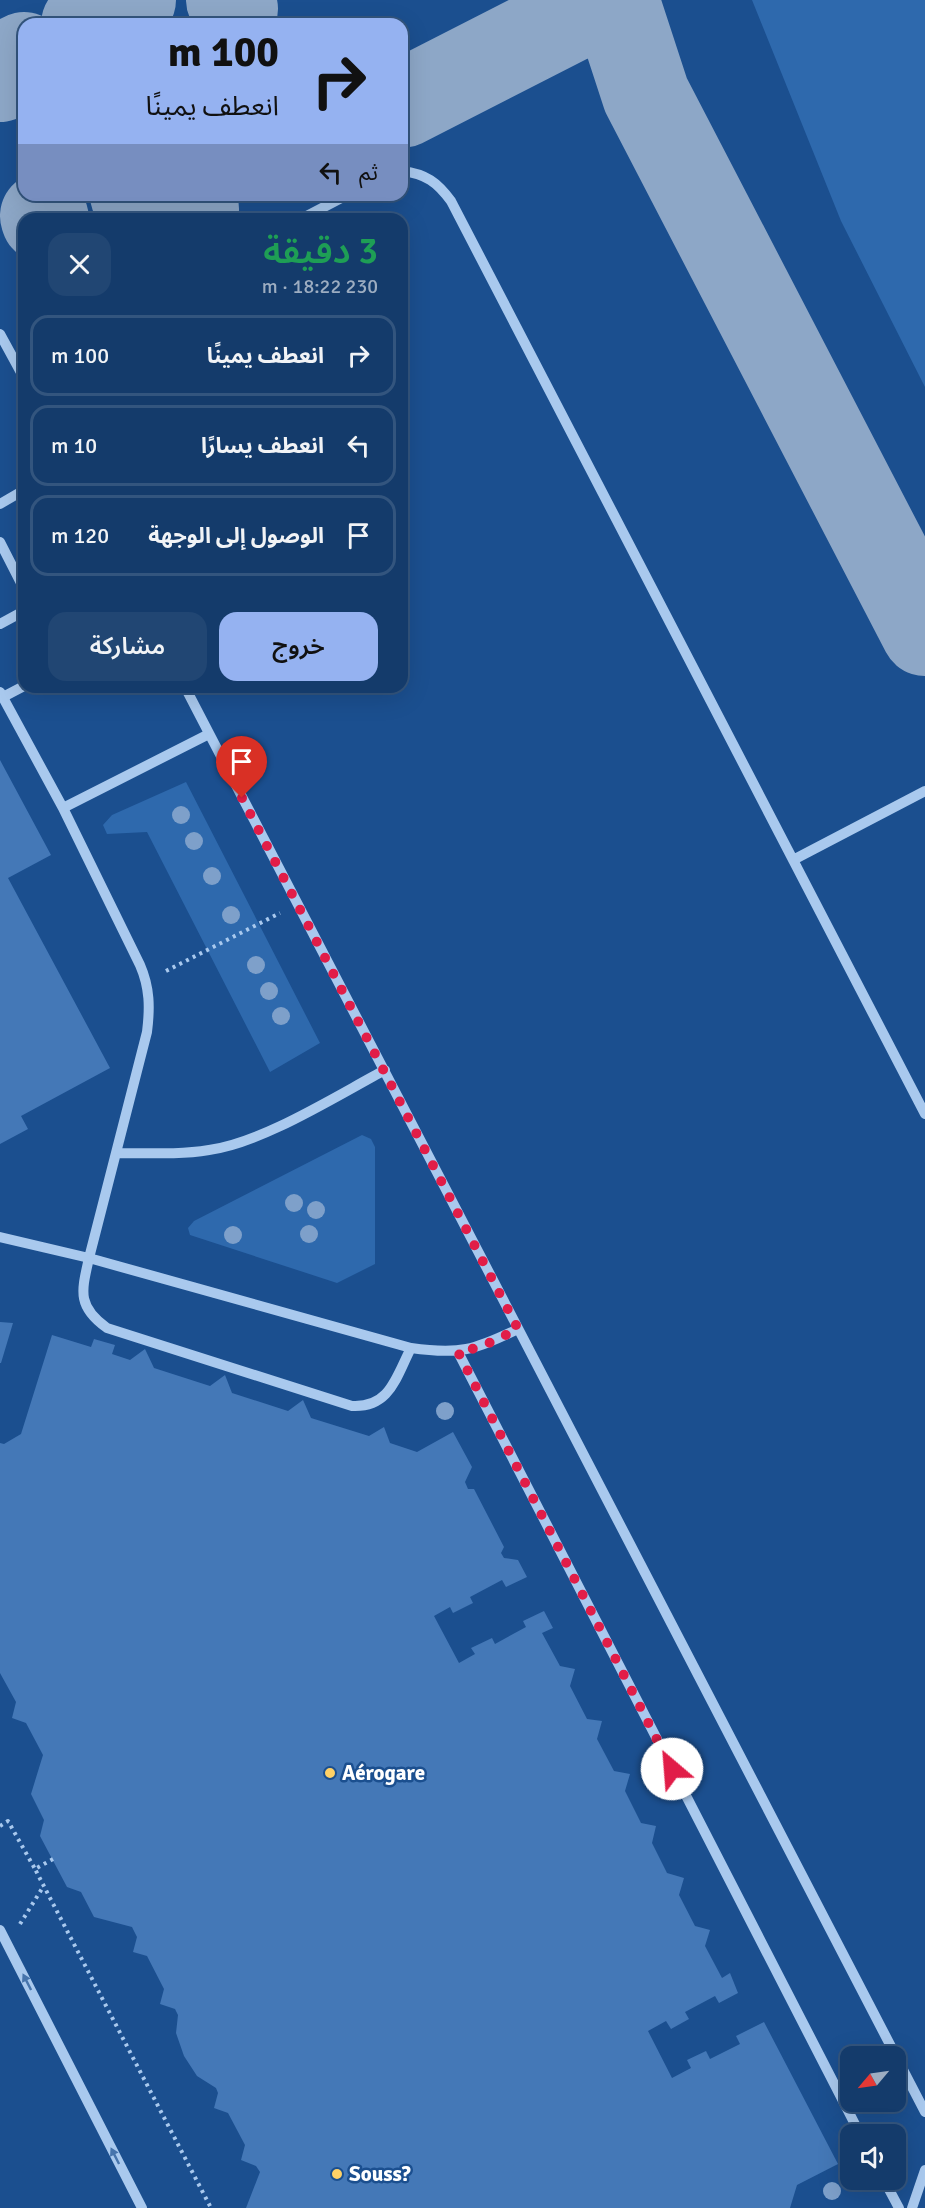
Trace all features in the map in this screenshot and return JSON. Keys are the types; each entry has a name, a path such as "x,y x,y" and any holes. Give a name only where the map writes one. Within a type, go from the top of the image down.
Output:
{"street":[{"path":"408,172 420,173 439,184 451,201 925,1114"},
{"path":"312,213 336,201"},
{"path":"0,334 18,361"},
{"path":"0,504 18,494"},
{"path":"0,542 18,577"},
{"path":"0,624 18,614"},
{"path":"18,688 2,695 63,808 147,981 150,1006 147,1032 89,1257 82,1293 86,1307 94,1319 107,1328 352,1406 368,1406 382,1400 411,1348"},
{"path":"188,693 925,2112"},
{"path":"63,808 209,734"},
{"path":"793,860 925,791"},
{"path":"117,1153 179,1153 211,1150 242,1142 384,1071"},
{"path":"0,1237 89,1257 411,1348 458,1352 481,1347 518,1329"},
{"path":"458,1352 855,2124"},
{"path":"0,1930 142,2208"},
{"path":"912,2208 925,2170"},
{"path":"889,2190 898,2208"}],"path":[{"path":"147,981 298,904"},
{"path":"0,1826 8,1821 35,1869 212,2208"},
{"path":"35,1869 53,1859"}],"shaded area":[{"path":"752,0 925,0 925,387 841,221"},
{"path":"186,782 320,1043 270,1072 147,832 107,834 103,825 112,815"},
{"path":"362,1135 371,1139 375,1147 375,1264 337,1283 190,1235 188,1228 194,1221"}],"building":[{"path":"0,760 51,855 8,878 110,1068 21,1116 28,1129 0,1144"},
{"path":"0,1322 13,1323 1,1363 0,1363"},
{"name":"Aérogare","path":"52,1335 91,1347 94,1339 115,1345 112,1354 130,1360 145,1349 154,1368 210,1386 225,1375 232,1393 288,1411 303,1400 311,1418 369,1436 384,1427 390,1443 417,1452 453,1432 472,1467 465,1482 468,1489 474,1489 504,1547 501,1553 504,1558 518,1560 527,1577 506,1587 502,1580 470,1597 473,1603 453,1613 450,1607 434,1616 459,1663 475,1654 471,1648 492,1638 495,1644 526,1627 523,1621 544,1611 553,1628 542,1633 560,1666 575,1669 570,1686 587,1719 602,1721 597,1739 614,1771 630,1774 625,1791 641,1823 656,1826 652,1843 667,1873 684,1878 679,1895 695,1926 710,1930 705,1946 722,1978 730,1973 738,1993 719,2003 715,1996 685,2012 689,2019 671,2029 666,2021 648,2031 672,2078 691,2068 687,2060 706,2051 710,2059 740,2044 736,2036 764,2022 838,2164 797,2185 790,2208 246,2208 260,2172 256,2166 241,2160 245,2145 228,2113 214,2108 218,2093 216,2088 197,2076 184,2056 176,2033 178,2015 175,2009 160,2004 164,1989 147,1956 133,1952 137,1937 132,1927 94,1917 81,1892 67,1887 40,1836 44,1820 31,1794 43,1755 26,1723 12,1718 16,1702 0,1673 0,1443 4,1444 21,1434"}],"taxiway":[{"path":"97,18 132,0"},
{"path":"230,0 234,9"},
{"path":"408,101 580,13 595,0"},
{"path":"615,0 646,95 925,632"},
{"path":"0,78 8,67 18,60"},
{"path":"140,201 158,213"},
{"path":"177,213 195,209"}],"place":[{"name":"Aérogare","path":"330,1773"},
{"name":"Souss?","path":"337,2174"}],"route":[{"path":"242,798 518,1329 481,1347 458,1352 672,1769"}]}
